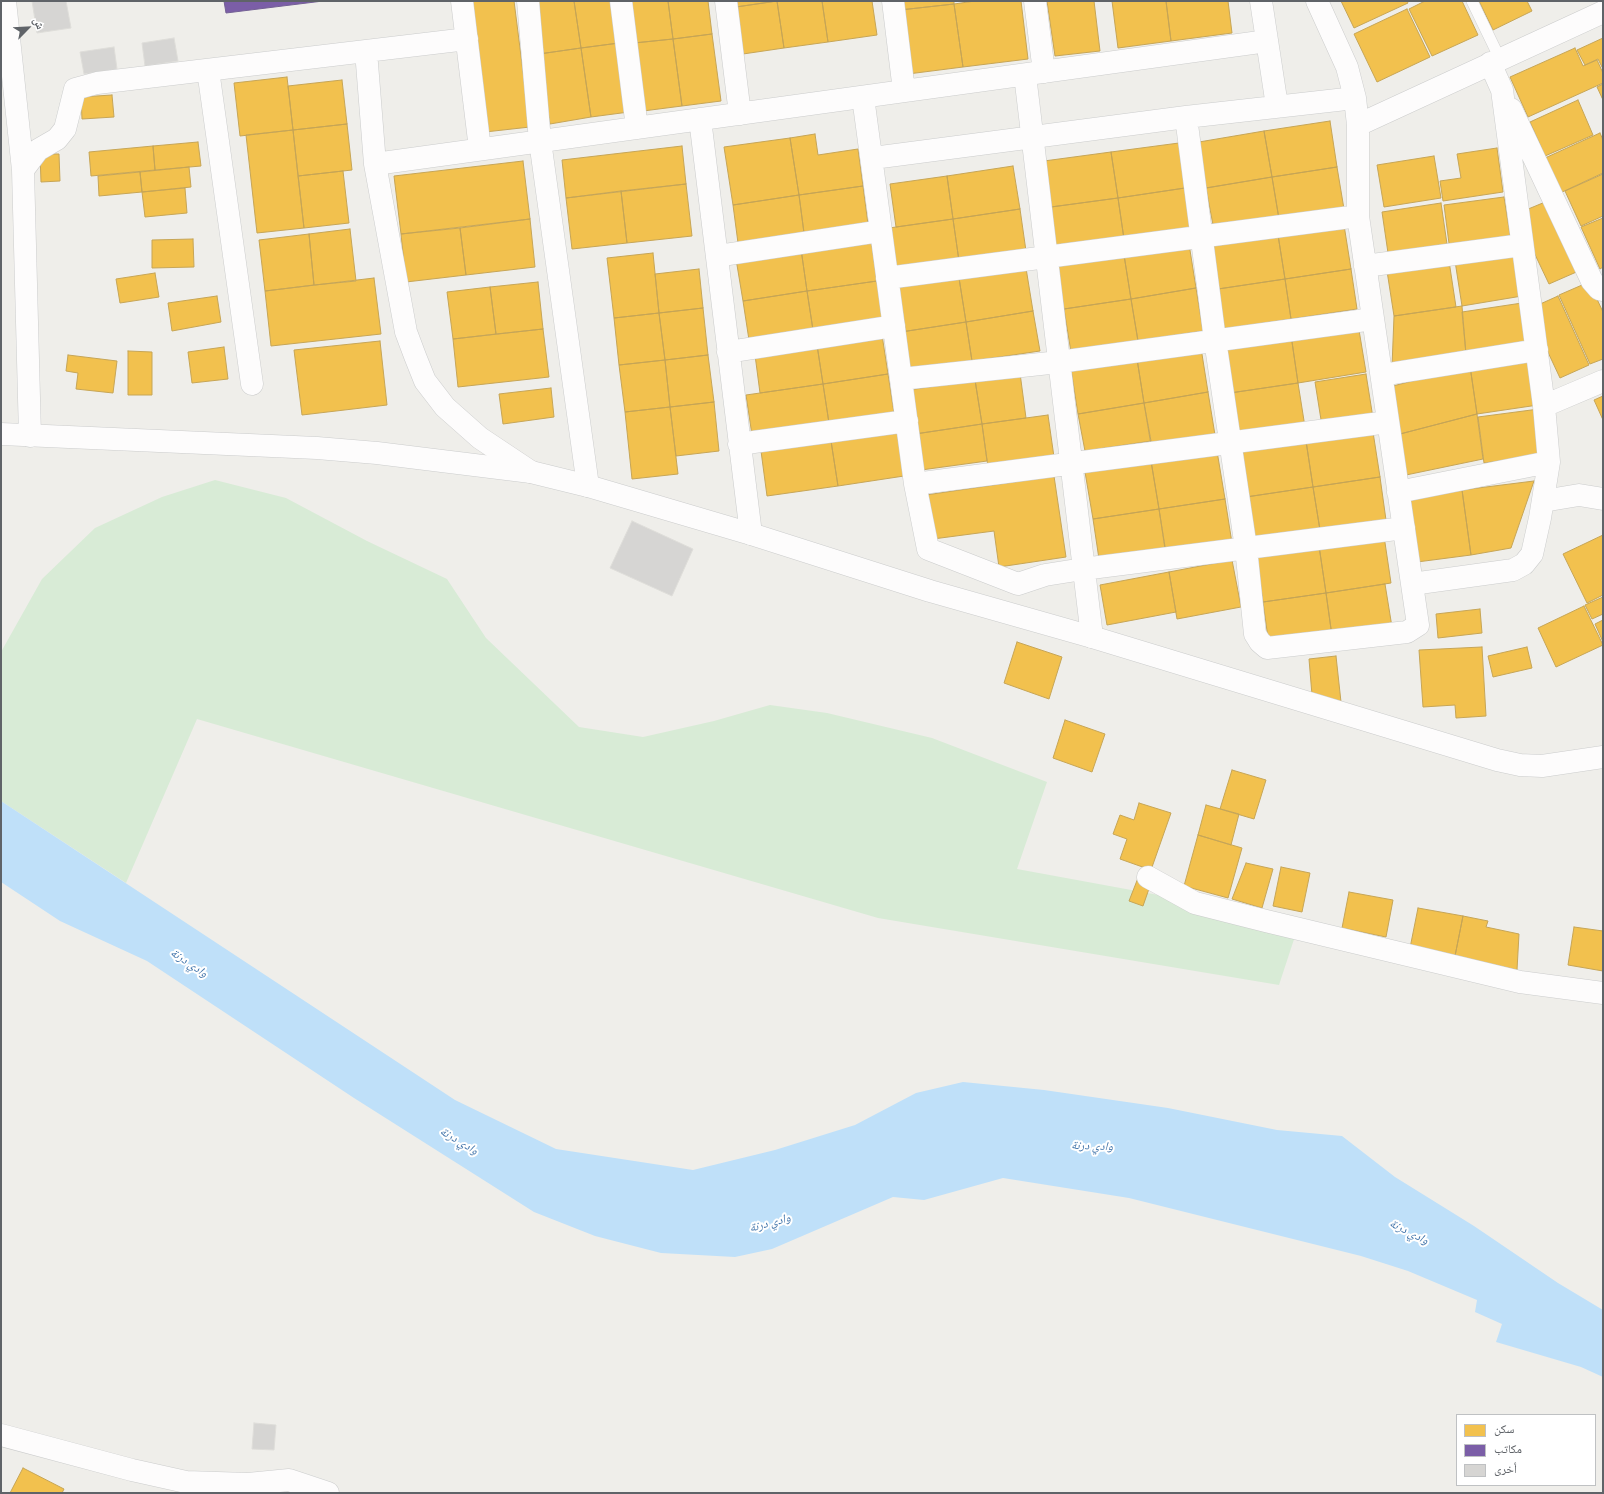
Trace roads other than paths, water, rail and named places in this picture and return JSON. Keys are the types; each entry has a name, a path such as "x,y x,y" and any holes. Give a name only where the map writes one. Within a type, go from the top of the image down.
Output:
{"street":[{"path":"5,1 22,170 30,436"},
{"path":"462,1 480,149"},
{"path":"528,1 540,141 588,486"},
{"path":"621,1 637,128"},
{"path":"726,1 740,114"},
{"path":"893,1 904,91"},
{"path":"1035,1 1032,137 1092,637"},
{"path":"1261,1 1277,106"},
{"path":"1186,117 1246,548 1255,634 1260,642 1267,648 1408,632 1418,625 1382,375 1364,266 1358,216 1358,125 1355,98 1347,67 1317,1"},
{"path":"1358,125 1603,12"},
{"path":"22,170 38,150 57,139 65,130 75,89 97,83 467,39"},
{"path":"376,164 1267,41"},
{"path":"366,51 376,164 406,332 425,381 445,407 480,438 531,472"},
{"path":"1412,584 1513,570 1524,564 1532,554 1550,462 1537,350 1502,90 1495,61"},
{"path":"208,70 252,384"},
{"path":"1502,90 1592,281 1599,289 1603,290"},
{"path":"863,97 873,158 887,278 915,484 928,549 1018,584 1045,575 1404,528"},
{"path":"873,158 1186,117 1355,98"},
{"path":"700,119 751,534"},
{"path":"887,278 1358,216"},
{"path":"717,256 881,231"},
{"path":"1364,266 1522,245"},
{"path":"901,379 1059,362 1373,319"},
{"path":"728,352 894,326"},
{"path":"1382,375 1537,350"},
{"path":"1544,406 1603,381"},
{"path":"739,444 907,421"},
{"path":"915,484 1231,441 1388,422"},
{"path":"1,434 317,448 377,453 531,472 588,486 751,534 930,591 1092,637 1497,760 1542,766 1603,757"},
{"path":"1398,492 1550,462"},
{"path":"1543,501 1579,495 1603,500"},
{"path":"1148,877 1195,903 1520,982 1603,993"},
{"path":"1,1435 132,1470 186,1482 246,1489 289,1480 328,1493"}],"lane":[{"path":"1472,1 1495,61"}],"water":[{"name":"وادي درنة","path":"1,801 455,1100 556,1149 693,1170 775,1150 855,1125 916,1093 963,1082 1044,1090 1168,1108 1277,1130 1342,1136 1395,1177 1474,1226 1558,1283 1603,1310 1603,1377 1581,1367 1496,1342 1502,1324 1475,1312 1477,1300 1408,1271 1361,1256 1129,1198 1003,1178 924,1200 893,1197 772,1249 735,1257 661,1253 595,1236 534,1212 354,1098 147,961 60,921 1,882"}]}
